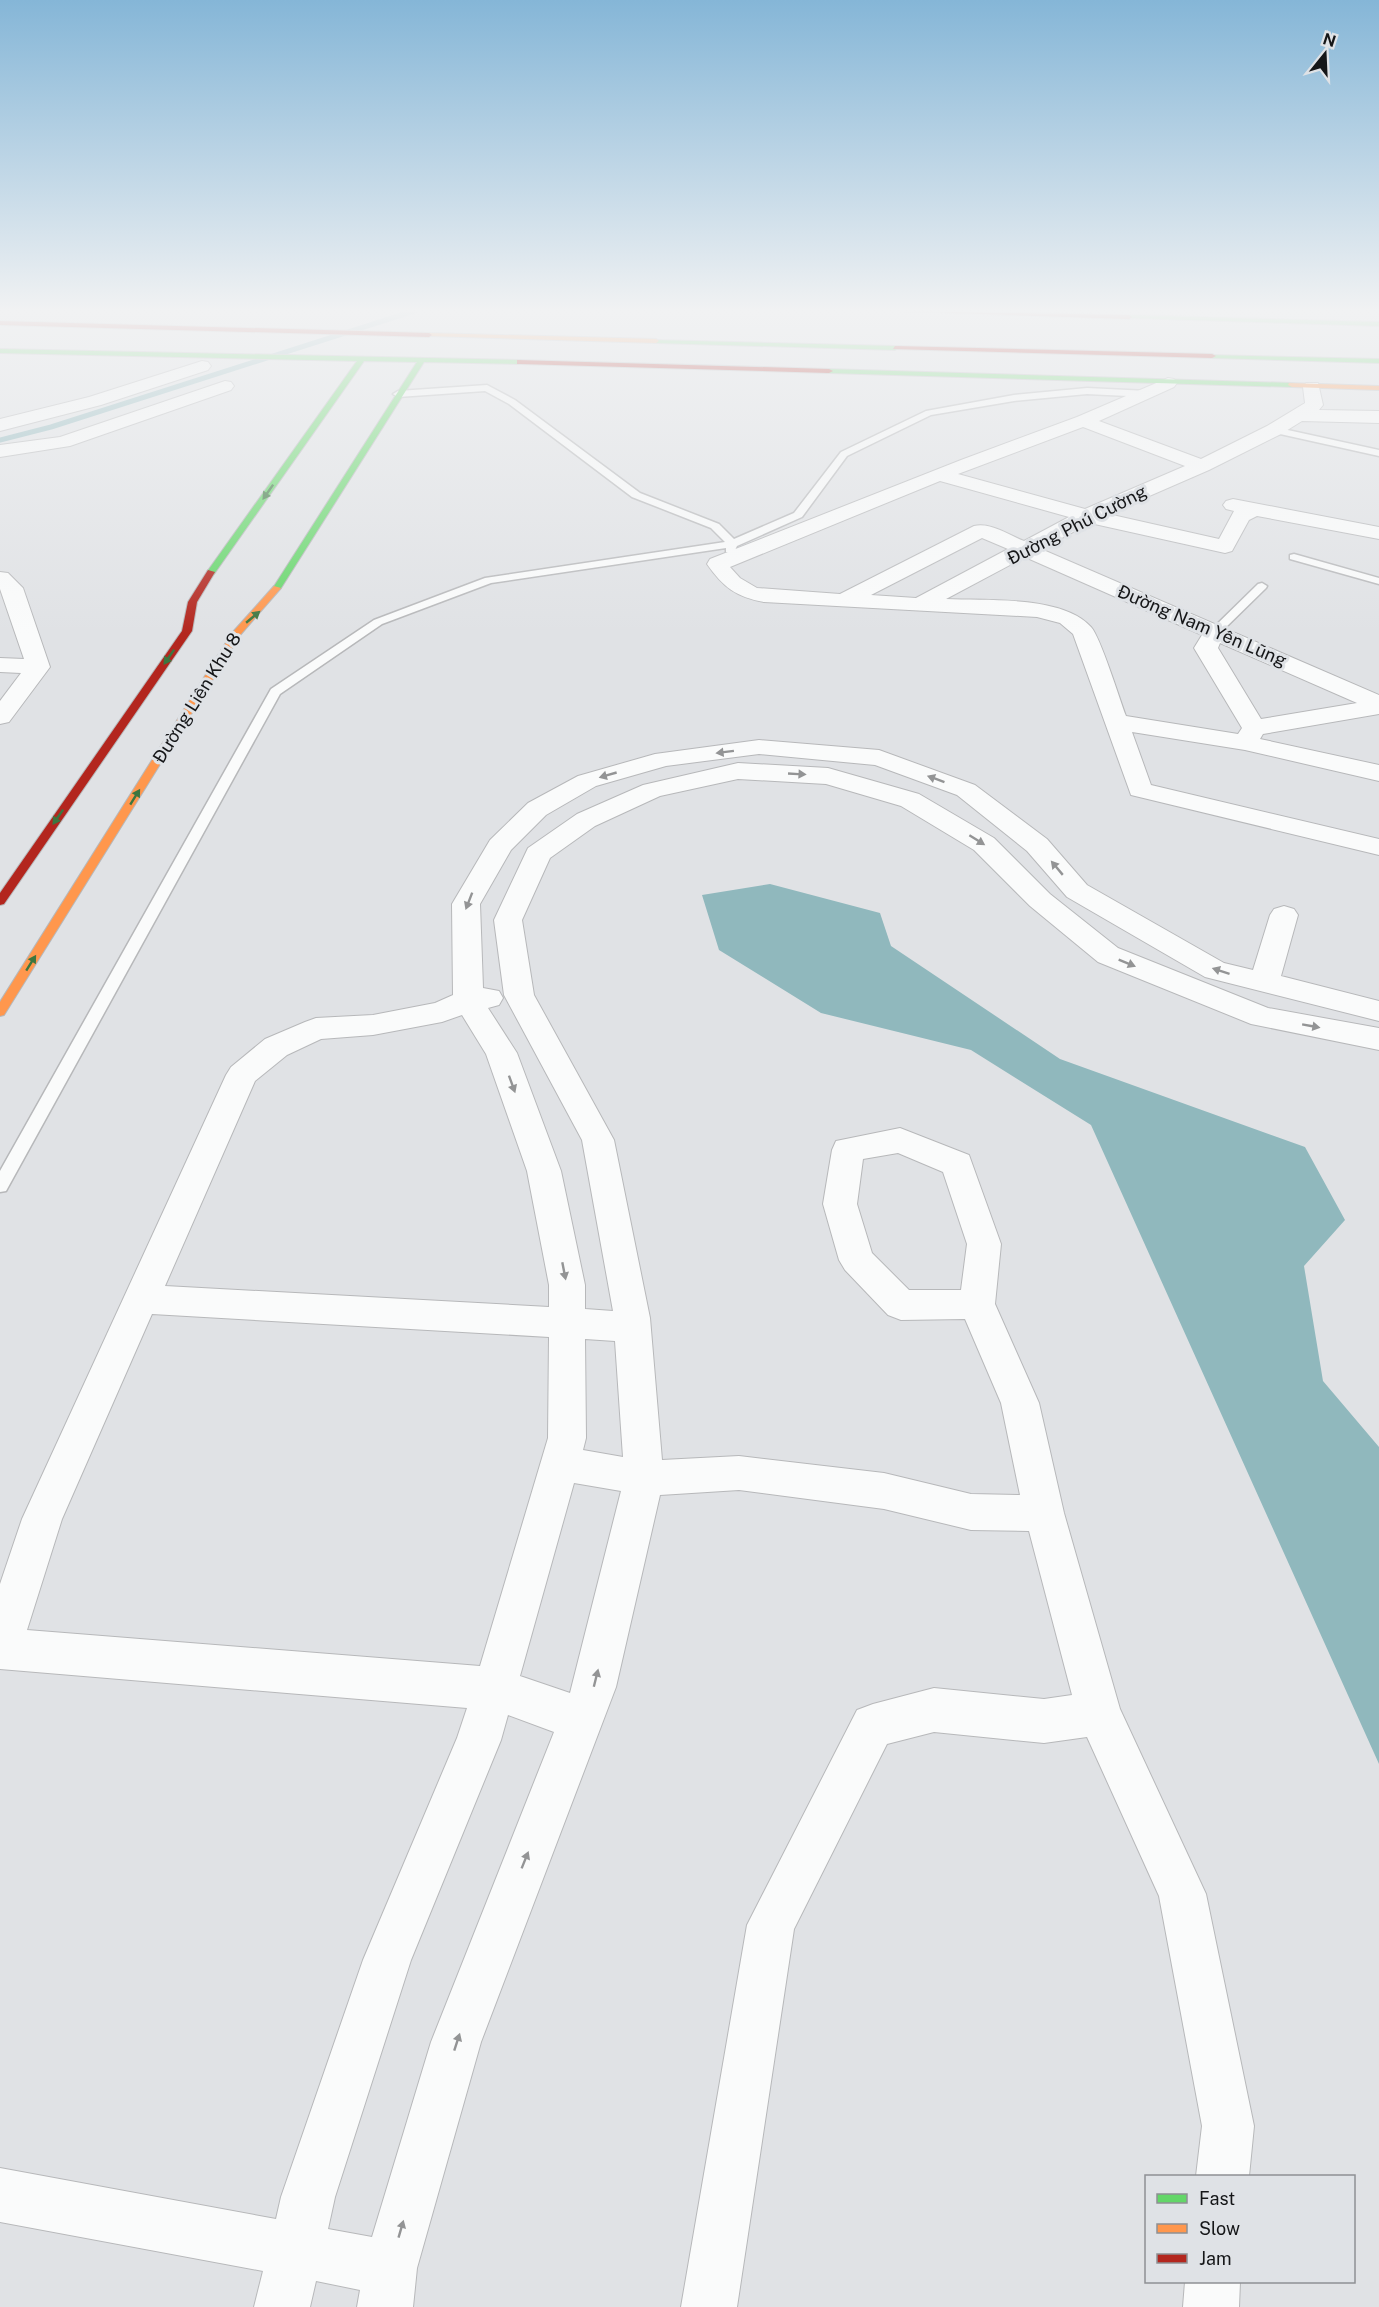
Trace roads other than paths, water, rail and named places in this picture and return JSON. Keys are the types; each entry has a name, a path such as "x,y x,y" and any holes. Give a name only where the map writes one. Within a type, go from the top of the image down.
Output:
{"main road":[{"path":"0,901 187,631 192,622 190,610 200,588 320,419"},
{"name":"Đường Liên Khu 8","path":"0,1012 237,633 262,609 275,592 383,419"}],"street":[{"path":"0,425 25,419"},
{"path":"0,451 63,442 131,419"},
{"path":"1089,419 939,475 718,564 729,582 750,593 786,598 1037,610 1068,618 1083,631 1140,790 1379,847"},
{"name":"Đường Phú Cường","path":"921,604 1087,516 1202,466 1292,419"},
{"path":"1083,421 1202,466"},
{"path":"939,475 1087,516 1226,547 1241,516 1255,509"},
{"path":"1226,504 1379,533"},
{"path":"798,514 817,526"},
{"name":"Đường Nam Yên Lũng","path":"843,601 981,530 1216,631 1379,706"},
{"path":"0,578 12,588 38,667"},
{"path":"1216,631 1206,648 1249,736"},
{"path":"0,665 38,667"},
{"path":"0,717 38,667"},
{"path":"1249,736 1379,706"},
{"path":"1115,722 1249,736 1379,773"},
{"path":"282,2307 308,2197 387,1960 479,1740 567,1438 567,1285 544,1171 501,1053 468,1000 466,904 500,846 537,809 587,781 664,759 759,747 879,758 966,790 1026,859 1040,900 1108,955 1262,1017 1379,1039"},
{"path":"0,2195 295,2250 388,2287 456,2042 594,1687 644,1479 633,1328 598,1140 519,995 508,920 538,854 586,820 652,790 738,771 828,776 910,801 984,844 1026,859 1215,970 1379,1011"},
{"path":"1264,983 1284,915"},
{"path":"519,995 468,1000 442,1012 373,1025 316,1029 276,1047 242,1076 42,1519 0,1648 494,1689 581,1719"},
{"path":"977,1304 901,1305 857,1260 840,1204 848,1150 900,1140 957,1164 984,1244 977,1304 1020,1402 1044,1513 1099,1713 1182,1894 1228,2126 1223,2175"},
{"path":"141,1299 633,1328"},
{"path":"560,1463 644,1479 739,1473 884,1491 971,1512 1044,1513"},
{"path":"709,2307 771,1925 873,1726 934,1710 1044,1721 1099,1713"},
{"path":"1211,2307 1213,2283"}],"lane":[{"path":"534,419 636,495 715,526 733,544"},
{"path":"0,1186 275,692 378,622 489,580 733,544 798,514 844,454 917,419"},
{"path":"1274,430 1379,453"},
{"path":"718,564 733,544"},
{"path":"1294,557 1379,581"},
{"path":"1216,631 1262,586"}],"water":[{"path":"770,884 880,913 891,946 1060,1059 1305,1147 1345,1220 1304,1266 1323,1381 1379,1447 1379,1764 1091,1125 971,1050 821,1013 719,950 702,895"}],"waterway":[{"path":"0,440 77,419"}]}
